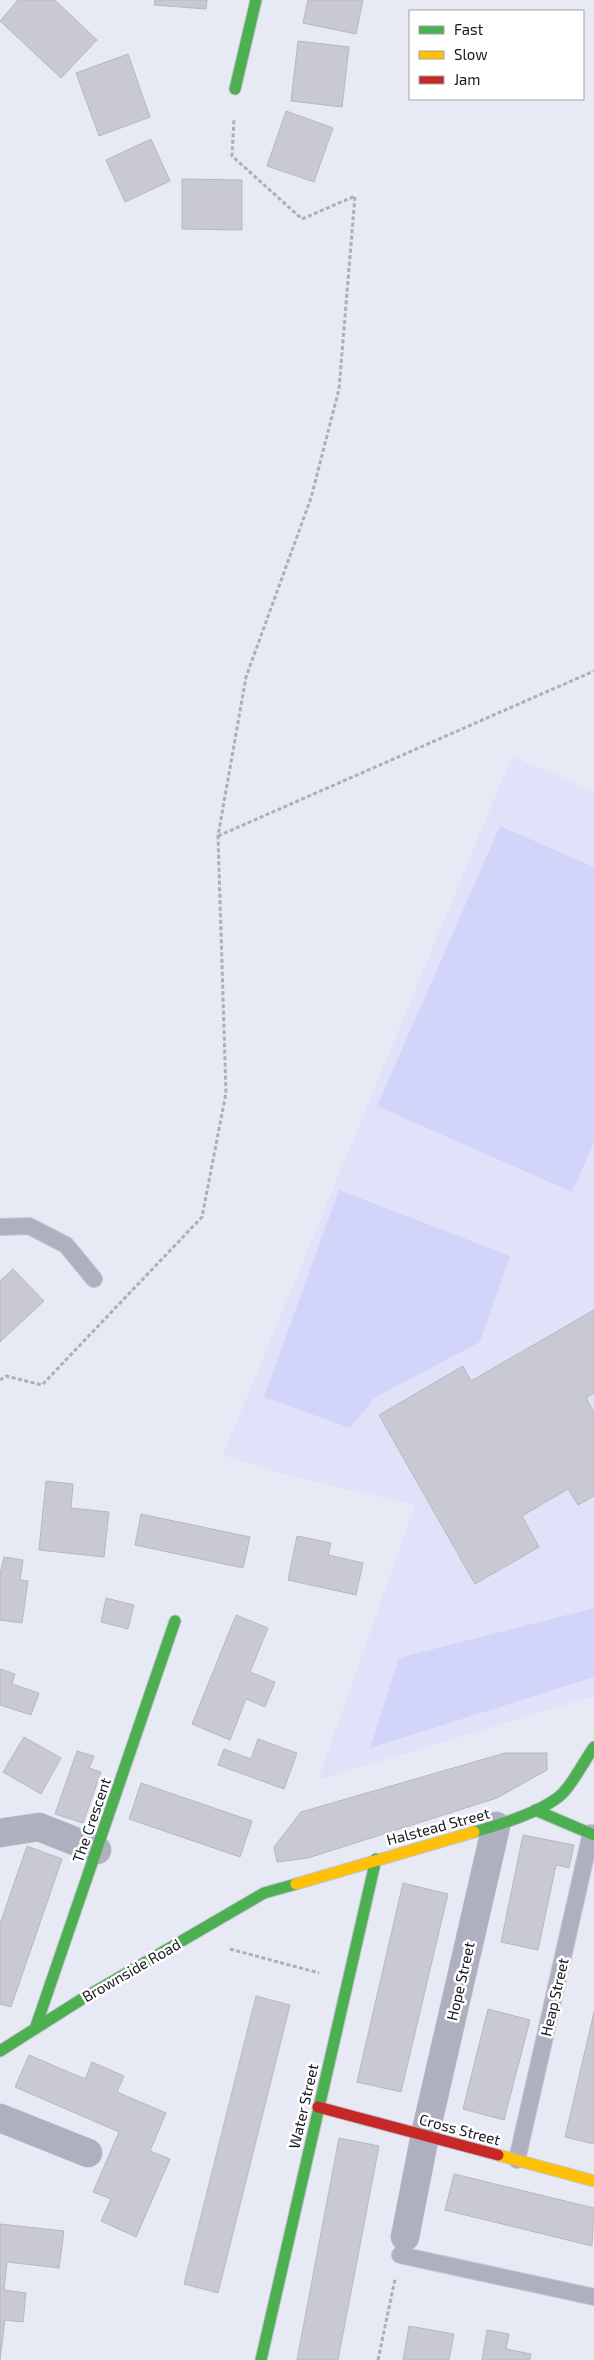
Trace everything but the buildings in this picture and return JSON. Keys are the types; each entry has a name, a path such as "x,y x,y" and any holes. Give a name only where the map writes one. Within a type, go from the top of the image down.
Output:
{"street":[{"path":"235,89 256,0"},
{"name":"The Crescent","path":"35,2029 175,1621"},
{"name":"Halstead Street","path":"264,1893 376,1859 496,1826 535,1810 563,1793 594,1748"},
{"path":"535,1810 592,1834"},
{"name":"Hope Street","path":"402,2246 425,2136 496,1826"},
{"path":"0,1833 39,1827 97,1850"},
{"name":"Water Street","path":"261,2360 376,1859"},
{"name":"Brownside Road","path":"0,2051 264,1893"},
{"name":"Cross Street","path":"318,2107 594,2181"},
{"path":"0,2118 88,2153"}],"lane":[{"path":"0,1227 29,1226 66,1245 94,1279"},
{"name":"Heap Street","path":"517,2160 592,1834"},
{"path":"402,2246 594,2297"}],"path":[{"path":"0,1380 6,1376 42,1385 202,1217 226,1093 218,836 246,676 311,498 339,389 355,196 302,219 232,156 235,89"},
{"path":"218,836 594,671"},
{"path":"187,1938 348,1981"},
{"path":"378,2360 402,2246"}],"shaded area":[{"path":"512,756 594,792 594,1696 318,1780 415,1505 283,1474 223,1455"},
{"path":"500,826 594,867 594,1143 572,1192 377,1106"},
{"path":"339,1190 510,1256 480,1342 374,1398 350,1428 264,1397"},
{"path":"594,1608 594,1677 370,1748 399,1658"}],"traffic: fast":[{"path":"235,89 256,0"},
{"path":"35,2029 175,1621"},
{"path":"474,1832 521,1817 555,1800 572,1782 594,1747"},
{"path":"535,1810 594,1835"},
{"path":"261,2360 376,1859"},
{"path":"0,2051 82,1999 264,1893 296,1884"}],"traffic: slow":[{"path":"296,1884 474,1832"},
{"path":"498,2155 594,2181"}],"traffic: jam":[{"path":"318,2107 498,2155"}]}
